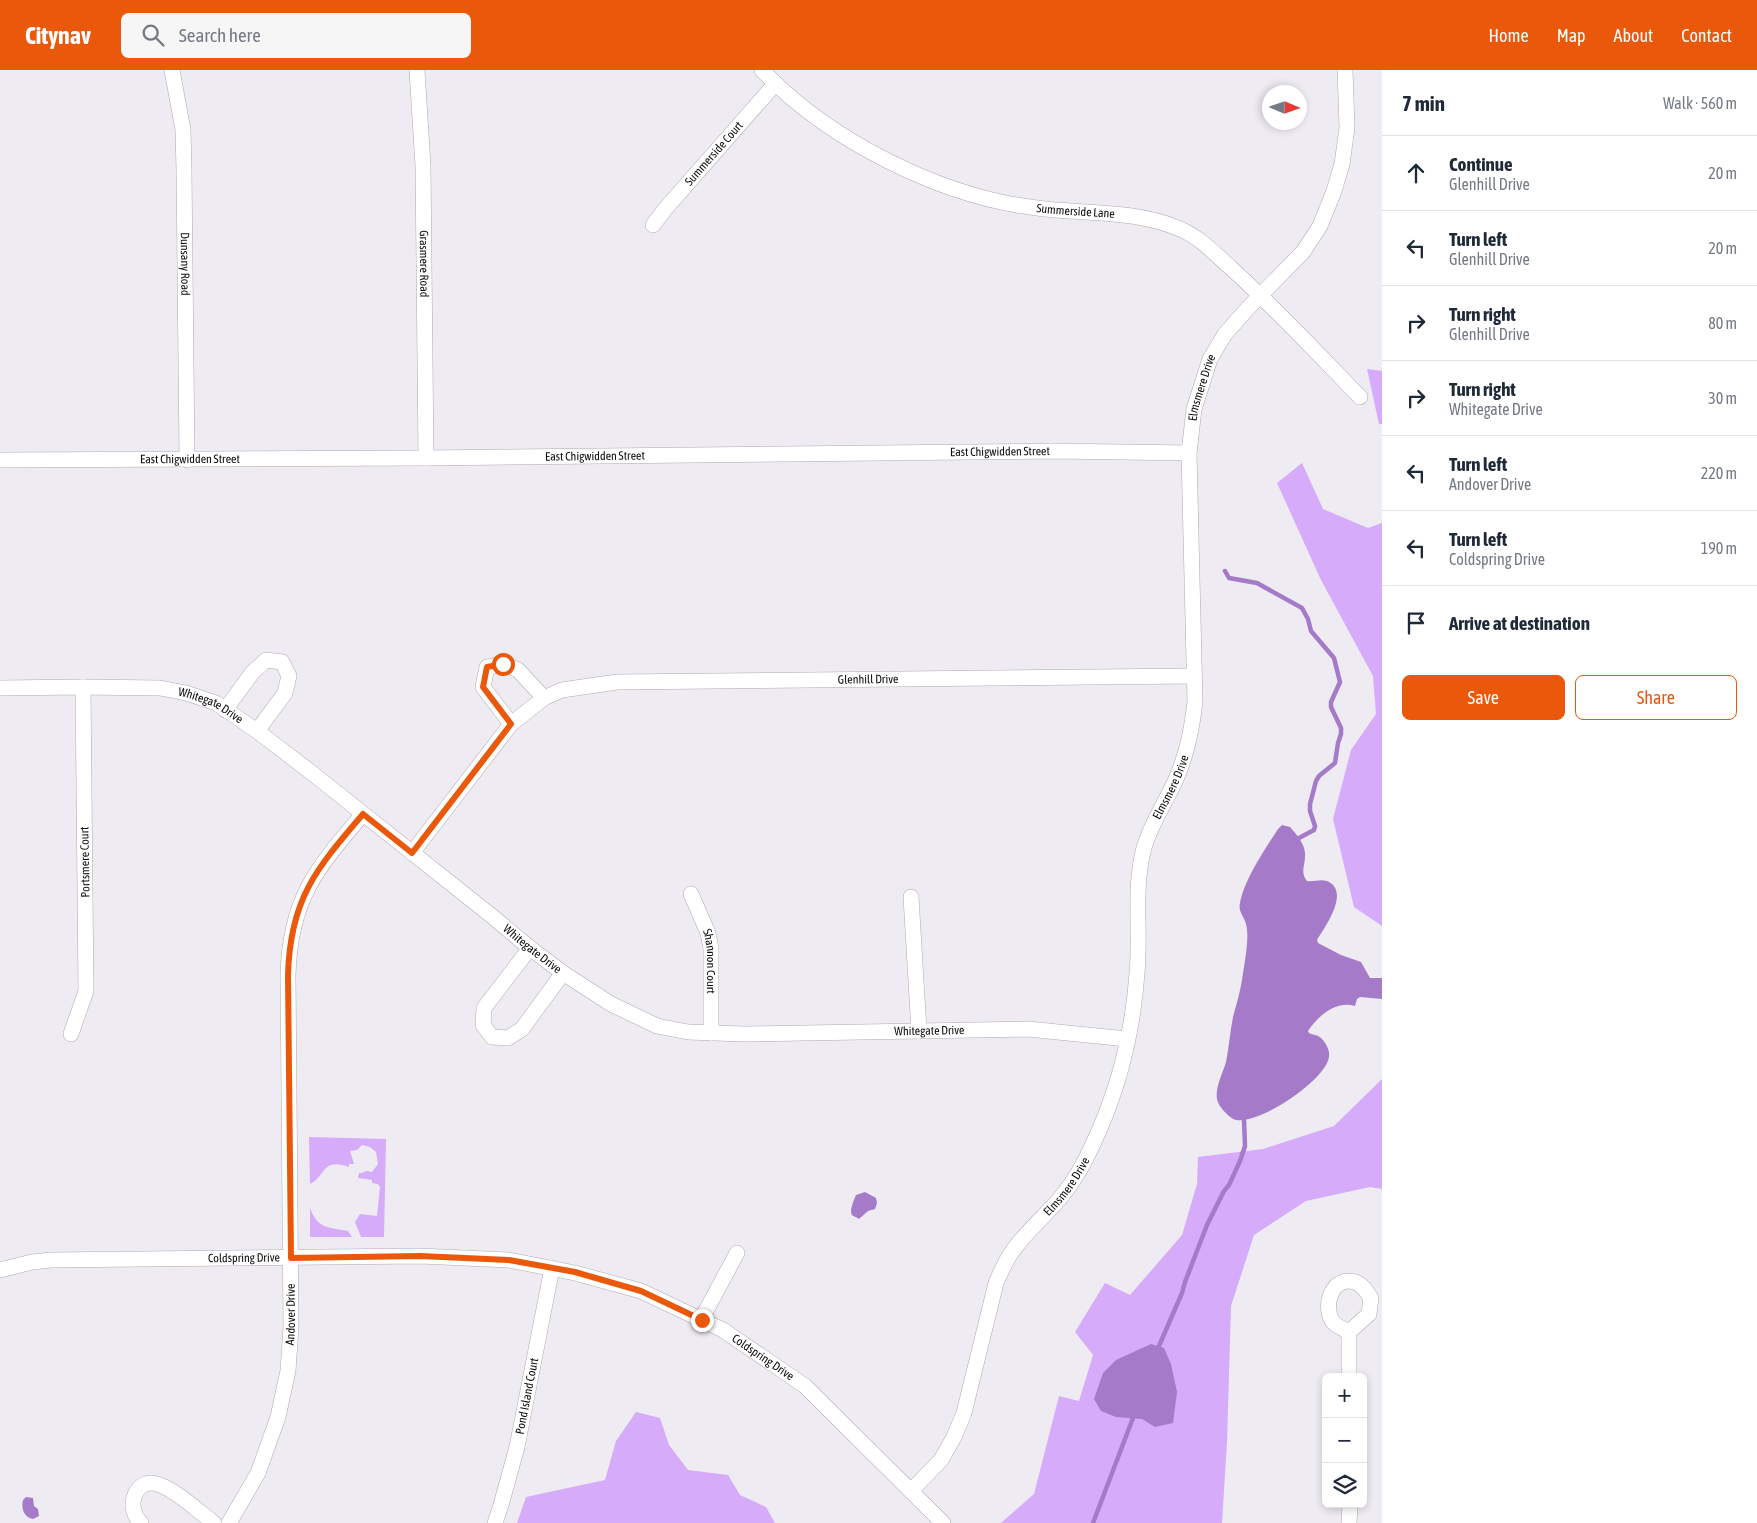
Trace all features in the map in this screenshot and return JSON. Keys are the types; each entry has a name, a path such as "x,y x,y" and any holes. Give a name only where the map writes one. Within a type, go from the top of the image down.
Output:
{"street":[{"name":"Dunsany Road","path":"172,70 183,130 188,460"},
{"name":"Grasmere Road","path":"416,70 423,166 426,458"},
{"name":"Summerside Lane","path":"762,70 781,90 844,137 929,180 995,201 1036,208 1131,217 1160,222 1176,227 1198,238 1260,295 1360,397"},
{"name":"Elmsmere Drive","path":"911,1491 941,1460 954,1438 964,1413 996,1283 1013,1250 1062,1196 1092,1147 1112,1100 1127,1040 1137,973 1139,886 1144,848 1154,822 1184,761 1191,732 1195,702 1189,453 1194,409 1210,359 1225,334 1260,295 1303,252 1320,226 1342,164 1347,128 1346,70"},
{"name":"Summerside Court","path":"653,225 775,84"},
{"name":"East Chigwidden Street","path":"0,460 1055,452 1189,453"},
{"path":"225,710 252,673 266,660 282,662 289,676 285,693 257,731"},
{"path":"511,724 483,687 487,667 503,664 518,670 544,698"},
{"name":"Glenhill Drive","path":"412,853 511,724 544,698 562,690 618,682 1194,676"},
{"name":"Portsmere Court","path":"71,1034 86,991 83,687"},
{"name":"Whitegate Drive","path":"0,688 160,688 186,693 216,703 257,731 563,973 611,1004 657,1026 688,1032 710,1033 831,1033 1028,1029 1127,1040"},
{"name":"Andover Drive","path":"230,1523 258,1473 278,1416 288,1371 291,1327 291,1258 288,975 291,935 306,888 328,855 363,814"},
{"name":"Shannon Court","path":"691,894 708,933 711,949 710,1033"},
{"path":"912,897 918,1031"},
{"path":"530,948 484,1008 483,1025 492,1037 508,1038 522,1029 563,973"},
{"path":"702,1320 737,1252"},
{"name":"Coldspring Drive","path":"0,1270 32,1262 51,1260 430,1256 509,1260 575,1272 641,1291 702,1320 722,1330 805,1386 943,1523"},
{"name":"Pond Island Court","path":"495,1523 502,1505 517,1447 552,1268"},
{"path":"1349,1332 1350,1373"},
{"path":"141,1523 135,1517 132,1508 135,1493 141,1487 154,1483 172,1492 214,1523"},
{"path":"1348,1523 1350,1508"}],"shaded area":[{"path":"1367,369 1382,371 1382,424 1379,424"},
{"path":"1302,463 1323,509 1368,528 1382,523 1382,926 1354,907 1333,819 1351,750 1376,714 1373,676 1321,580 1277,483"},
{"path":"1282,825 1290,827 1303,844 1305,860 1303,872 1307,881 1327,881 1334,886 1337,893 1334,909 1317,940 1318,943 1341,955 1361,962 1370,978 1382,978 1382,999 1360,997 1357,999 1355,1006 1341,1005 1322,1015 1308,1031 1321,1038 1329,1052 1326,1065 1317,1077 1289,1100 1273,1109 1243,1120 1233,1119 1221,1107 1217,1094 1226,1062 1246,952 1247,930 1240,909 1240,903 1242,894 1256,865"},
{"path":"1382,1079 1382,1189 1370,1187 1306,1201 1254,1235 1231,1306 1227,1442 1222,1523 1001,1523 1034,1494 1059,1396 1079,1401 1093,1355 1075,1332 1105,1283 1130,1295 1182,1235 1197,1184 1198,1157 1263,1149 1334,1126"},
{"path":"309,1137 386,1139 384,1237 361,1237 355,1222 360,1214 377,1216 380,1187 378,1184 372,1183 372,1180 358,1178 359,1173 372,1172 378,1164 376,1152 370,1147 362,1145 357,1150 350,1151 354,1164 349,1164 349,1167 334,1164 329,1166 310,1184"},
{"path":"865,1192 876,1198 877,1203 875,1209 868,1211 859,1219 852,1215 851,1208 856,1195"},
{"path":"310,1208 316,1220 324,1226 348,1231 352,1237 310,1237"},
{"path":"1151,1344 1164,1348 1171,1364 1177,1392 1173,1423 1155,1427 1142,1419 1116,1417 1101,1411 1094,1399 1103,1373 1116,1360"},
{"path":"636,1412 660,1418 669,1445 688,1470 728,1475 740,1495 766,1507 775,1523 517,1523 526,1497 605,1480 616,1441"},
{"path":"26,1497 33,1498 34,1506 38,1509 39,1516 33,1519 25,1514 22,1506 23,1500"}],"waterway":[{"path":"1225,571 1229,578 1257,583 1302,608 1308,619 1311,631 1334,658 1340,682 1331,702 1331,707 1341,728 1341,734 1335,763 1319,776 1316,781 1310,804 1310,811 1315,826 1314,830 1299,838"},
{"path":"1159,1346 1182,1293 1207,1225 1240,1161 1245,1146 1244,1120"},
{"path":"1093,1523 1133,1418"}],"route":[{"path":"503,664 487,667 483,687 511,724 412,853 363,814 328,855 306,888 299,906 294,921 288,954 291,1258 420,1256 509,1260 575,1272 641,1291 702,1320"}]}
